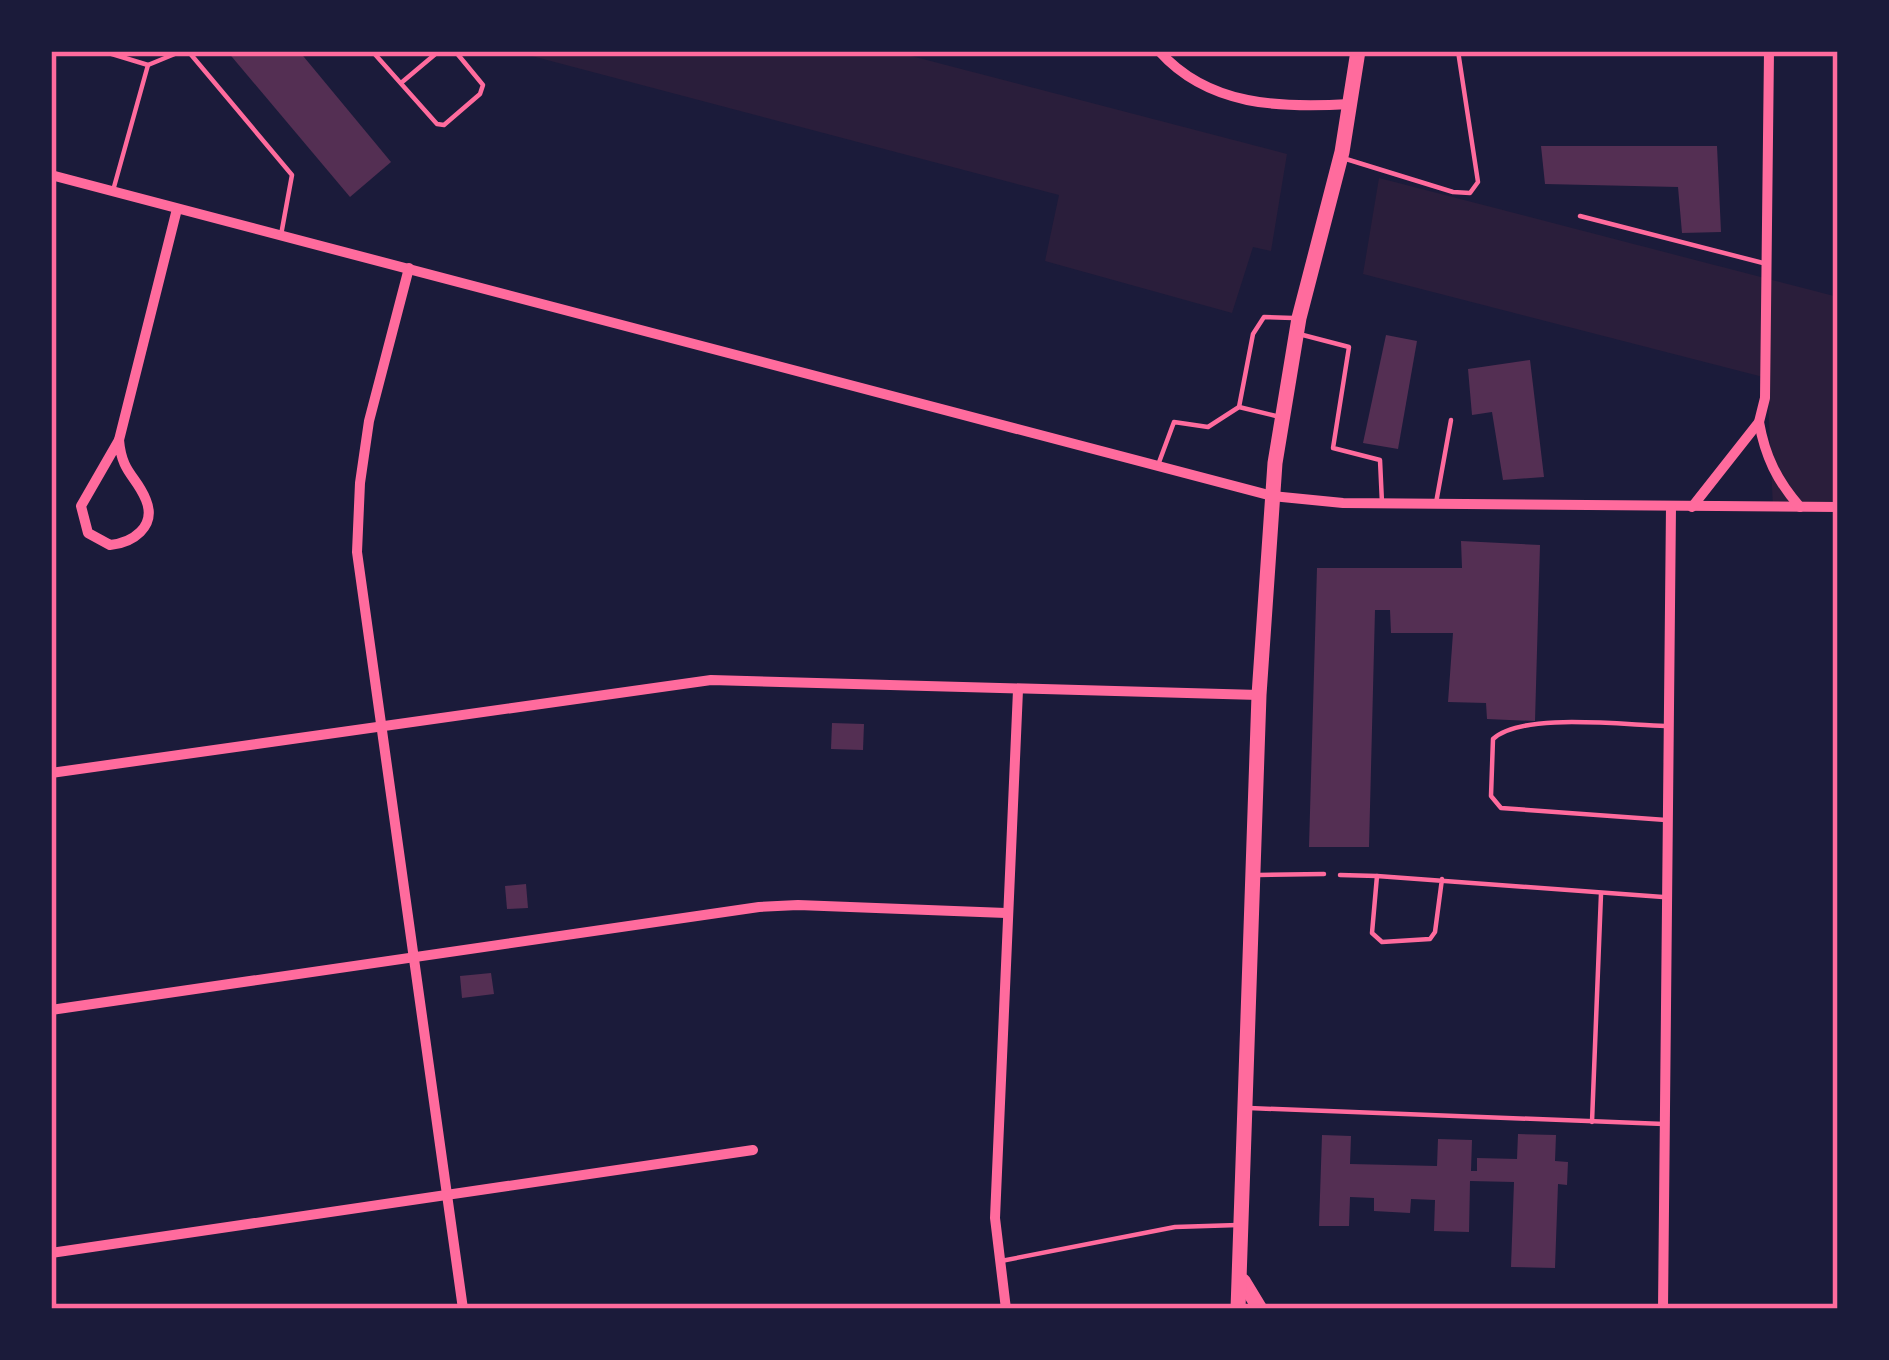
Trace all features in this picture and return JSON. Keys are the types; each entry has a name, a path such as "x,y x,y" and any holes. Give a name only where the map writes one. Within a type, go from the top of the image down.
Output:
{"main road":[{"path":"1238,1309 1259,695 1272,496 1298,326 1340,158 1358,51"},
{"path":"1241,1275 1260,1309"}],"street":[{"path":"1159,51 1180,71 1235,99 1286,108 1350,104"},
{"path":"1768,51 1765,398 1759,422 1774,473 1800,507"},
{"path":"51,175 1272,496 1382,503 1838,507"},
{"path":"119,440 123,465 146,499 148,513 145,527 133,539 110,545 88,533 81,506 119,440 177,208"},
{"path":"409,268 369,421 357,552 463,1309"},
{"path":"1692,507 1759,422"},
{"path":"1664,1309 1671,506"},
{"path":"51,773 711,680 1259,695"},
{"path":"1006,1309 995,1218 1018,690"},
{"path":"51,1010 759,907 1006,913"},
{"path":"51,1253 754,1150"}],"lane":[{"path":"102,51 148,65 185,51 292,175 280,236"},
{"path":"372,51 437,124 444,125 483,86 455,51"},
{"path":"401,83 439,51"},
{"path":"1340,158 1469,193 1478,182 1458,51"},
{"path":"112,191 148,65"},
{"path":"1580,216 1767,264"},
{"path":"1157,467 1174,422 1208,427 1239,407 1253,334 1264,317 1349,346 1333,448 1380,460 1382,503"},
{"path":"1239,407 1282,418"},
{"path":"1436,502 1451,420"},
{"path":"1669,820 1501,808 1491,796 1493,739 1504,729 1546,724 1670,726"},
{"path":"1252,875 1324,874"},
{"path":"1340,874 1669,897"},
{"path":"1377,876 1372,933 1382,942 1430,940 1442,879"},
{"path":"1592,1122 1601,891"},
{"path":"1244,1108 1666,1124"},
{"path":"1001,1261 1174,1226 1243,1225"}],"shaded area":[{"path":"513,51 892,51 1287,154 1271,251 1253,247 1232,313 1045,261 1059,195"},
{"path":"1379,178 1838,297 1838,510 1773,508 1767,378 1363,274"}],"building":[{"path":"227,51 299,51 391,162 350,197"},
{"path":"1541,146 1717,146 1721,232 1682,233 1678,187 1545,184"},
{"path":"1386,335 1417,341 1398,449 1363,443"},
{"path":"1530,360 1544,477 1503,480 1492,412 1472,415 1468,369"},
{"path":"1461,541 1540,545 1535,721 1487,719 1486,703 1448,702 1453,633 1391,633 1390,610 1375,610 1369,847 1309,847 1317,568 1462,568"},
{"path":"832,723 864,724 863,750 831,749"},
{"path":"526,884 528,908 507,909 505,886"},
{"path":"491,973 494,994 462,998 460,976"},
{"path":"1518,1134 1556,1135 1555,1161 1568,1162 1567,1185 1558,1184 1555,1268 1511,1267 1514,1182 1470,1181 1469,1232 1434,1231 1435,1200 1411,1199 1410,1213 1374,1211 1374,1198 1350,1197 1349,1226 1319,1226 1322,1135 1351,1136 1350,1164 1437,1166 1438,1139 1472,1140 1471,1171 1477,1171 1477,1158 1517,1159"}]}
